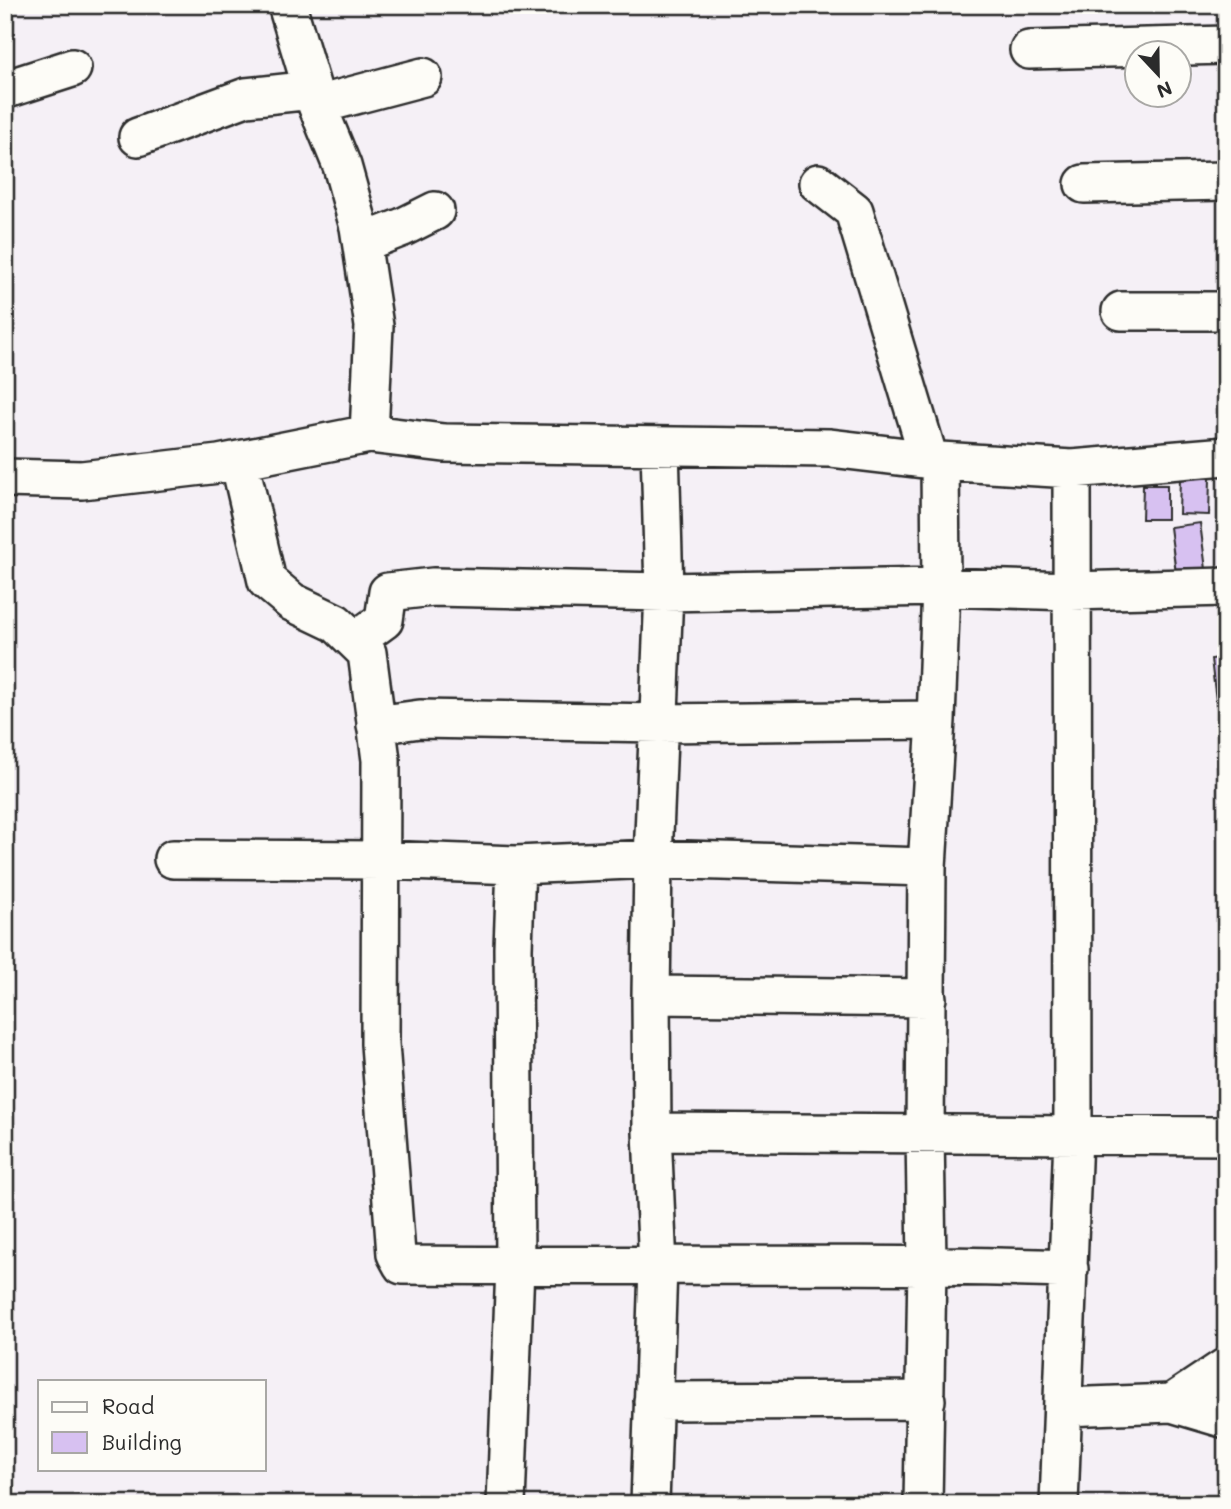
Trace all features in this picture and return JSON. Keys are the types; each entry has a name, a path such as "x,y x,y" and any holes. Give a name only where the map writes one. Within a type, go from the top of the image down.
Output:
{"street":[{"path":"287,5 314,98 342,166 362,243 374,326 369,434"},
{"path":"1029,50 1226,45"},
{"path":"5,85 10,88 72,68"},
{"path":"138,136 246,97 314,98 423,77"},
{"path":"1084,184 1226,181"},
{"path":"818,183 854,211 935,460 941,587 927,867 927,1265 923,1504"},
{"path":"362,243 435,211"},
{"path":"1121,311 1226,310"},
{"path":"5,478 82,480 239,460 369,434 444,443 830,448 935,460 1072,469 1226,456"},
{"path":"650,1504 658,1267 652,1132 651,995 653,859 664,592 660,447"},
{"path":"239,460 267,581 292,602 336,623 367,653 381,760 380,1044 396,1254 402,1265 927,1265 1069,1269"},
{"path":"1059,1504 1073,1136 1072,469"},
{"path":"355,641 384,620 388,592 433,587 664,592 941,587 1071,591 1226,587"},
{"path":"376,725 420,719 659,723 936,720"},
{"path":"173,859 381,860 516,866 653,859 927,867"},
{"path":"506,1504 516,1266 513,948 516,866"},
{"path":"651,995 927,998"},
{"path":"652,1132 1226,1136"},
{"path":"1172,1403 1226,1367"},
{"path":"653,1401 926,1400"},
{"path":"1063,1407 1172,1403 1226,1419"}],"building":[{"path":"1180,477 1210,478 1209,515 1179,514"},
{"path":"1143,485 1167,485 1167,519 1142,519"},
{"path":"1200,523 1207,577 1177,581 1170,527"},
{"path":"1226,657 1226,716 1218,717 1211,659"}]}
